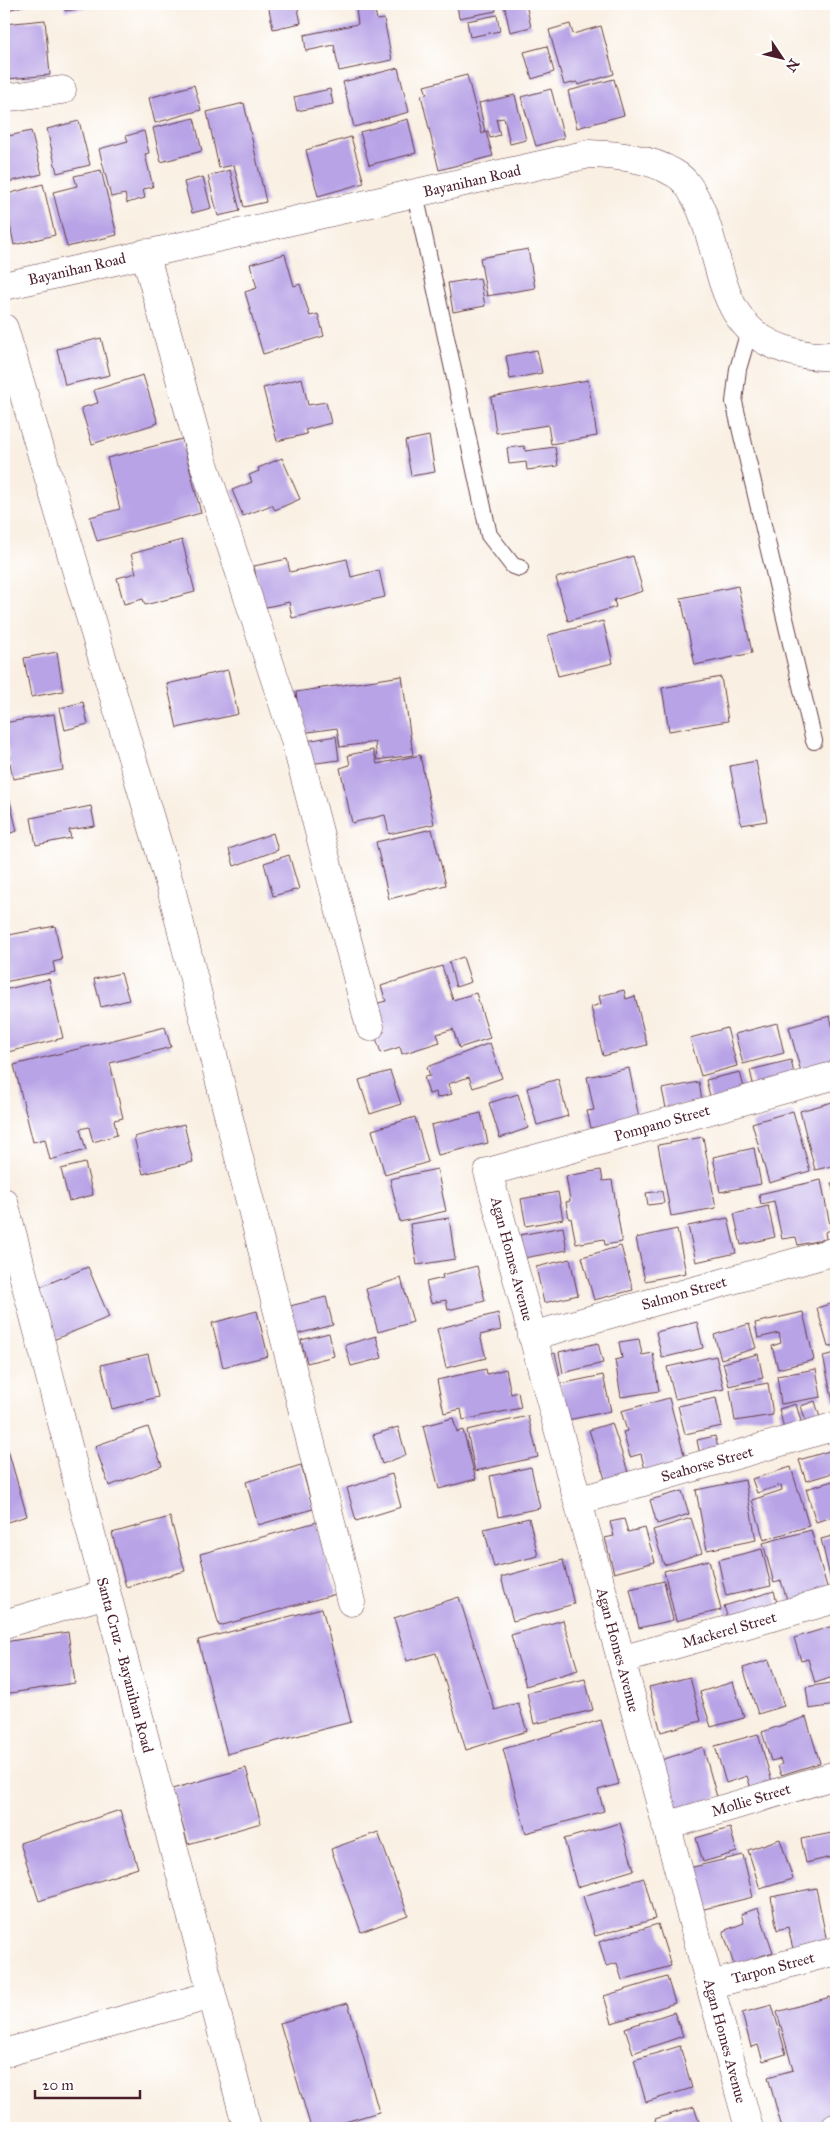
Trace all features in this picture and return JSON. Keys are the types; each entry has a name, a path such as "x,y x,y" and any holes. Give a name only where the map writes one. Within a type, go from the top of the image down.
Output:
{"street":[{"path":"4,98 62,90"},
{"name":"Bayanihan Road","path":"4,286 589,154 620,155 650,163 675,173 691,189 705,218 730,306 749,331 771,345 794,353 828,356 836,354"},
{"path":"146,253 202,458 295,740 370,1026"},
{"path":"4,328 172,892 351,1602"},
{"name":"Pompano Street","path":"488,1172 836,1075"},
{"name":"Agan Homes Avenue","path":"488,1172 749,2128"},
{"name":"Santa Cruz - Bayanihan Road","path":"4,1202 7,1229 106,1594 247,2128"},
{"name":"Salmon Street","path":"532,1336 836,1251"},
{"name":"Seahorse Street","path":"578,1502 836,1426"},
{"path":"4,1624 106,1594"},
{"name":"Mackerel Street","path":"621,1660 836,1599"},
{"name":"Mollie Street","path":"666,1826 836,1775"},
{"name":"Tarpon Street","path":"710,1985 836,1951"},
{"path":"4,2053 212,1995"}],"lane":[{"path":"415,194 489,534 513,566 520,568"},
{"path":"749,331 738,369 734,402 814,741"}],"building":[{"path":"4,4 30,4 4,11"},
{"path":"64,4 105,4 105,5 65,11"},
{"path":"268,4 297,4 301,23 273,29"},
{"path":"457,4 495,4 496,11 459,18"},
{"path":"504,4 526,4 531,27 510,32"},
{"path":"374,5 377,20 384,19 392,60 339,71 334,45 306,51 304,35 358,24 356,9"},
{"path":"497,15 500,31 470,37 467,21"},
{"path":"45,20 50,75 8,79 4,24"},
{"path":"570,24 573,34 601,26 614,74 578,85 577,82 564,85 549,30"},
{"path":"547,46 554,72 532,79 524,52"},
{"path":"398,68 409,112 354,127 343,82"},
{"path":"467,75 482,134 486,132 493,156 439,170 421,95 427,94 424,86"},
{"path":"614,79 624,115 577,128 568,91"},
{"path":"194,85 201,110 155,123 149,98"},
{"path":"330,89 333,104 297,111 294,97"},
{"path":"551,89 564,138 536,146 521,97"},
{"path":"515,95 526,140 510,144 504,118 496,119 500,135 490,138 488,131 485,132 479,103"},
{"path":"244,103 266,202 244,207 234,165 219,168 207,112"},
{"path":"194,118 202,151 161,162 153,128"},
{"path":"408,119 416,153 369,165 360,132"},
{"path":"79,121 90,165 57,173 47,129"},
{"path":"31,131 42,174 4,183 4,137"},
{"path":"144,131 149,153 145,154 153,187 143,189 145,198 127,203 125,194 111,197 99,149 128,141 126,136"},
{"path":"351,137 364,183 318,196 306,150"},
{"path":"101,170 117,235 67,247 53,192 77,186 74,176"},
{"path":"230,170 240,211 218,216 208,176"},
{"path":"203,177 211,208 192,213 184,182"},
{"path":"43,184 55,235 14,245 4,195"},
{"path":"4,224 9,246 4,247"},
{"path":"528,249 535,288 487,296 480,258"},
{"path":"285,254 294,286 300,284 310,316 318,314 324,336 263,354 245,292 257,288 250,264"},
{"path":"480,278 485,306 453,312 448,283"},
{"path":"101,338 110,375 65,385 57,349"},
{"path":"537,350 542,373 510,379 506,356"},
{"path":"143,375 158,423 92,444 81,408 98,403 94,390"},
{"path":"302,378 308,405 326,402 331,423 305,430 307,434 277,441 263,388"},
{"path":"588,380 597,436 551,444 548,425 496,433 491,397"},
{"path":"429,436 435,472 411,476 405,441"},
{"path":"182,439 201,513 97,541 90,517 120,509 107,458"},
{"path":"524,446 525,451 555,447 558,466 527,470 526,462 509,464 507,448"},
{"path":"282,458 300,499 275,510 272,505 243,516 232,490 252,482 249,475 259,471 258,468"},
{"path":"182,540 195,592 145,605 143,599 124,604 117,578 136,573 131,554"},
{"path":"633,556 643,591 614,600 616,607 568,621 556,578"},
{"path":"287,559 290,572 347,559 351,577 379,570 385,597 292,618 289,602 262,608 254,566"},
{"path":"738,586 752,653 695,665 681,598"},
{"path":"603,621 613,663 558,676 548,635"},
{"path":"57,652 63,691 31,697 24,658"},
{"path":"228,670 238,714 177,728 167,684"},
{"path":"402,676 413,755 377,760 375,742 340,747 337,728 301,733 296,692"},
{"path":"721,677 728,721 669,731 662,688"},
{"path":"83,702 88,724 65,730 60,708"},
{"path":"54,714 63,770 13,779 10,763 4,764 4,759 9,758 4,723"},
{"path":"336,736 339,760 309,764 306,741"},
{"path":"373,750 377,764 420,755 434,824 389,834 385,815 352,823 340,768 350,765 348,755"},
{"path":"756,761 767,821 741,825 730,766"},
{"path":"9,797 17,831 4,835 4,798"},
{"path":"91,806 95,826 69,830 71,838 36,845 31,818"},
{"path":"432,829 446,885 389,899 376,842"},
{"path":"273,833 278,850 234,866 229,849"},
{"path":"289,855 299,889 273,896 264,863"},
{"path":"55,926 62,960 53,962 55,972 4,982 4,936"},
{"path":"463,957 471,982 456,987 449,962"},
{"path":"442,966 453,1000 476,993 490,1038 459,1048 453,1029 437,1034 440,1042 402,1054 400,1047 381,1053 375,1035 384,1032 375,1004 386,1001 381,986"},
{"path":"121,973 129,1000 101,1007 94,979"},
{"path":"49,979 63,1038 4,1053 4,990"},
{"path":"624,990 626,999 635,996 647,1045 603,1056 591,1007 601,1004 599,996"},
{"path":"830,1016 836,1042 836,1067 802,1076 789,1027"},
{"path":"777,1023 784,1053 743,1064 735,1034"},
{"path":"165,1027 171,1047 110,1063 123,1118 114,1120 117,1135 93,1142 89,1127 80,1129 86,1150 50,1160 45,1139 33,1142 14,1065"},
{"path":"727,1028 737,1066 701,1076 690,1038"},
{"path":"490,1043 502,1078 473,1088 469,1077 448,1084 452,1094 437,1098 436,1092 429,1094 424,1077 430,1076 427,1067"},
{"path":"791,1060 795,1078 754,1088 750,1070"},
{"path":"629,1068 639,1118 591,1128 587,1111 594,1110 587,1077"},
{"path":"390,1071 401,1104 370,1114 359,1080"},
{"path":"740,1072 745,1092 711,1100 706,1080"},
{"path":"558,1079 568,1116 537,1125 527,1088"},
{"path":"699,1082 702,1101 666,1108 662,1089"},
{"path":"518,1094 528,1128 500,1138 489,1103"},
{"path":"836,1101 836,1165 815,1170 800,1111"},
{"path":"793,1111 810,1171 769,1183 752,1123"},
{"path":"481,1113 488,1143 438,1155 431,1125"},
{"path":"415,1117 428,1162 385,1175 372,1130"},
{"path":"184,1124 193,1162 143,1174 134,1137"},
{"path":"703,1137 716,1208 671,1216 658,1145"},
{"path":"754,1148 761,1184 720,1192 713,1157"},
{"path":"85,1163 93,1195 69,1201 61,1169"},
{"path":"437,1169 446,1211 400,1222 390,1179"},
{"path":"601,1170 603,1181 612,1180 622,1242 605,1245 604,1239 576,1244 566,1202 570,1201 566,1176"},
{"path":"821,1180 831,1230 825,1232 826,1239 798,1245 796,1237 782,1239 774,1201 761,1204 759,1194"},
{"path":"836,1182 836,1201 831,1183"},
{"path":"662,1191 664,1203 648,1205 646,1193"},
{"path":"558,1192 563,1219 526,1226 521,1199"},
{"path":"768,1206 775,1237 741,1245 734,1214"},
{"path":"449,1218 455,1259 417,1265 410,1224"},
{"path":"728,1218 736,1253 696,1262 688,1226"},
{"path":"563,1227 567,1250 524,1258 520,1235"},
{"path":"677,1229 686,1273 645,1281 636,1238"},
{"path":"621,1246 633,1290 594,1300 582,1257"},
{"path":"570,1259 578,1295 544,1303 536,1267"},
{"path":"477,1266 485,1301 448,1310 446,1300 431,1303 426,1282 443,1278 442,1275"},
{"path":"88,1267 109,1317 53,1340 33,1290"},
{"path":"401,1278 413,1322 378,1332 366,1289"},
{"path":"326,1297 333,1325 297,1334 290,1306"},
{"path":"836,1302 836,1345 828,1347 817,1308"},
{"path":"257,1311 268,1356 223,1367 212,1323"},
{"path":"803,1312 814,1360 778,1369 772,1346 781,1343 779,1333 758,1338 755,1323"},
{"path":"498,1313 501,1330 480,1335 486,1358 446,1368 437,1329"},
{"path":"697,1322 703,1348 662,1358 656,1332"},
{"path":"749,1324 756,1348 721,1359 714,1335"},
{"path":"329,1333 334,1356 307,1363 301,1340"},
{"path":"376,1336 382,1358 351,1366 345,1345"},
{"path":"639,1339 642,1355 653,1353 659,1391 621,1397 615,1360 622,1358 619,1342"},
{"path":"598,1343 603,1363 563,1373 559,1352"},
{"path":"555,1353 560,1375 548,1378 543,1356"},
{"path":"836,1353 836,1401 833,1402 823,1356"},
{"path":"148,1354 158,1397 112,1409 101,1365"},
{"path":"758,1354 763,1378 729,1386 723,1363"},
{"path":"716,1356 724,1389 675,1399 667,1367"},
{"path":"4,1358 9,1375 4,1377"},
{"path":"486,1369 487,1374 506,1369 511,1394 518,1392 521,1408 463,1420 461,1409 444,1413 437,1380"},
{"path":"816,1369 821,1397 781,1404 777,1376"},
{"path":"603,1375 611,1411 568,1420 560,1384"},
{"path":"768,1383 773,1415 735,1421 730,1390"},
{"path":"669,1398 687,1466 647,1477 641,1454 630,1457 623,1432 627,1431 621,1411"},
{"path":"716,1398 722,1426 685,1434 678,1406"},
{"path":"815,1401 821,1421 807,1425 801,1406"},
{"path":"796,1404 804,1432 786,1437 779,1409"},
{"path":"528,1416 538,1457 475,1471 467,1430"},
{"path":"453,1418 457,1432 463,1430 476,1479 439,1489 423,1426"},
{"path":"612,1423 629,1475 606,1482 589,1430"},
{"path":"148,1427 162,1466 109,1486 95,1446"},
{"path":"398,1427 406,1455 382,1464 373,1435"},
{"path":"715,1436 720,1455 701,1460 697,1440"},
{"path":"836,1449 836,1472 806,1481 799,1460"},
{"path":"8,1450 27,1516 4,1523 4,1451"},
{"path":"301,1465 313,1509 258,1525 246,1482"},
{"path":"531,1467 540,1508 498,1517 490,1476"},
{"path":"791,1467 809,1526 764,1540 752,1500 782,1490 781,1485 757,1493 752,1479"},
{"path":"392,1474 401,1507 356,1521 347,1488"},
{"path":"745,1480 756,1540 707,1550 696,1490"},
{"path":"836,1480 836,1516 816,1522 806,1489"},
{"path":"682,1491 689,1514 657,1524 650,1500"},
{"path":"170,1517 185,1571 126,1587 112,1533"},
{"path":"529,1518 538,1556 494,1567 484,1529"},
{"path":"691,1518 702,1553 664,1565 653,1530"},
{"path":"624,1519 628,1532 645,1528 655,1562 614,1573 605,1538 614,1536 610,1522"},
{"path":"317,1522 336,1594 219,1626 200,1554"},
{"path":"811,1530 829,1594 789,1606 781,1581 774,1583 763,1543"},
{"path":"836,1535 836,1584 832,1585 821,1539"},
{"path":"762,1549 771,1586 726,1596 718,1560"},
{"path":"563,1560 574,1604 513,1621 501,1577"},
{"path":"709,1560 721,1610 676,1621 664,1571"},
{"path":"664,1581 673,1620 639,1628 630,1589"},
{"path":"774,1591 779,1611 730,1626 724,1606"},
{"path":"459,1597 495,1710 518,1703 527,1731 466,1750 436,1653 407,1661 394,1618"},
{"path":"322,1608 351,1722 227,1754 198,1640"},
{"path":"563,1620 578,1670 526,1686 511,1635"},
{"path":"836,1625 836,1676 815,1683 808,1659 801,1661 794,1638"},
{"path":"68,1632 75,1683 4,1694 4,1642"},
{"path":"769,1660 784,1706 758,1714 743,1668"},
{"path":"690,1677 701,1721 661,1732 649,1687"},
{"path":"585,1679 593,1710 534,1724 527,1693"},
{"path":"733,1682 744,1718 711,1727 700,1692"},
{"path":"836,1682 836,1705 809,1709 806,1687"},
{"path":"806,1717 820,1763 781,1775 778,1766 782,1764 780,1759 771,1761 762,1732"},
{"path":"601,1720 619,1784 598,1790 604,1811 526,1833 503,1749"},
{"path":"758,1734 773,1785 752,1792 747,1776 726,1783 715,1746"},
{"path":"703,1747 717,1797 676,1810 661,1760"},
{"path":"246,1768 261,1823 188,1844 172,1789"},
{"path":"120,1810 138,1868 39,1901 20,1843"},
{"path":"620,1823 634,1870 577,1887 564,1839"},
{"path":"730,1828 737,1852 703,1862 696,1838"},
{"path":"378,1832 408,1915 361,1932 331,1849"},
{"path":"832,1833 836,1856 806,1863 801,1839"},
{"path":"780,1839 793,1879 760,1889 748,1850"},
{"path":"743,1855 753,1897 700,1910 689,1868"},
{"path":"644,1878 655,1919 595,1936 583,1896"},
{"path":"816,1888 827,1942 793,1949 788,1927 777,1930 771,1897"},
{"path":"758,1908 773,1952 734,1965 723,1931 744,1923 741,1914"},
{"path":"658,1924 671,1966 622,1980 617,1963 606,1966 599,1942"},
{"path":"831,1926 836,1926 836,1939 834,1939"},
{"path":"667,1977 675,2003 612,2023 604,1996"},
{"path":"830,1997 836,2020 836,2120 805,2128 782,2128 768,2077 793,2070 777,2012"},
{"path":"348,2003 379,2112 325,2128 311,2128 280,2023"},
{"path":"772,2005 786,2054 763,2061 758,2045 751,2047 742,2013"},
{"path":"674,2012 683,2036 633,2053 625,2028"},
{"path":"680,2046 692,2088 646,2102 634,2060"},
{"path":"694,2107 701,2128 657,2128 655,2119"}]}
